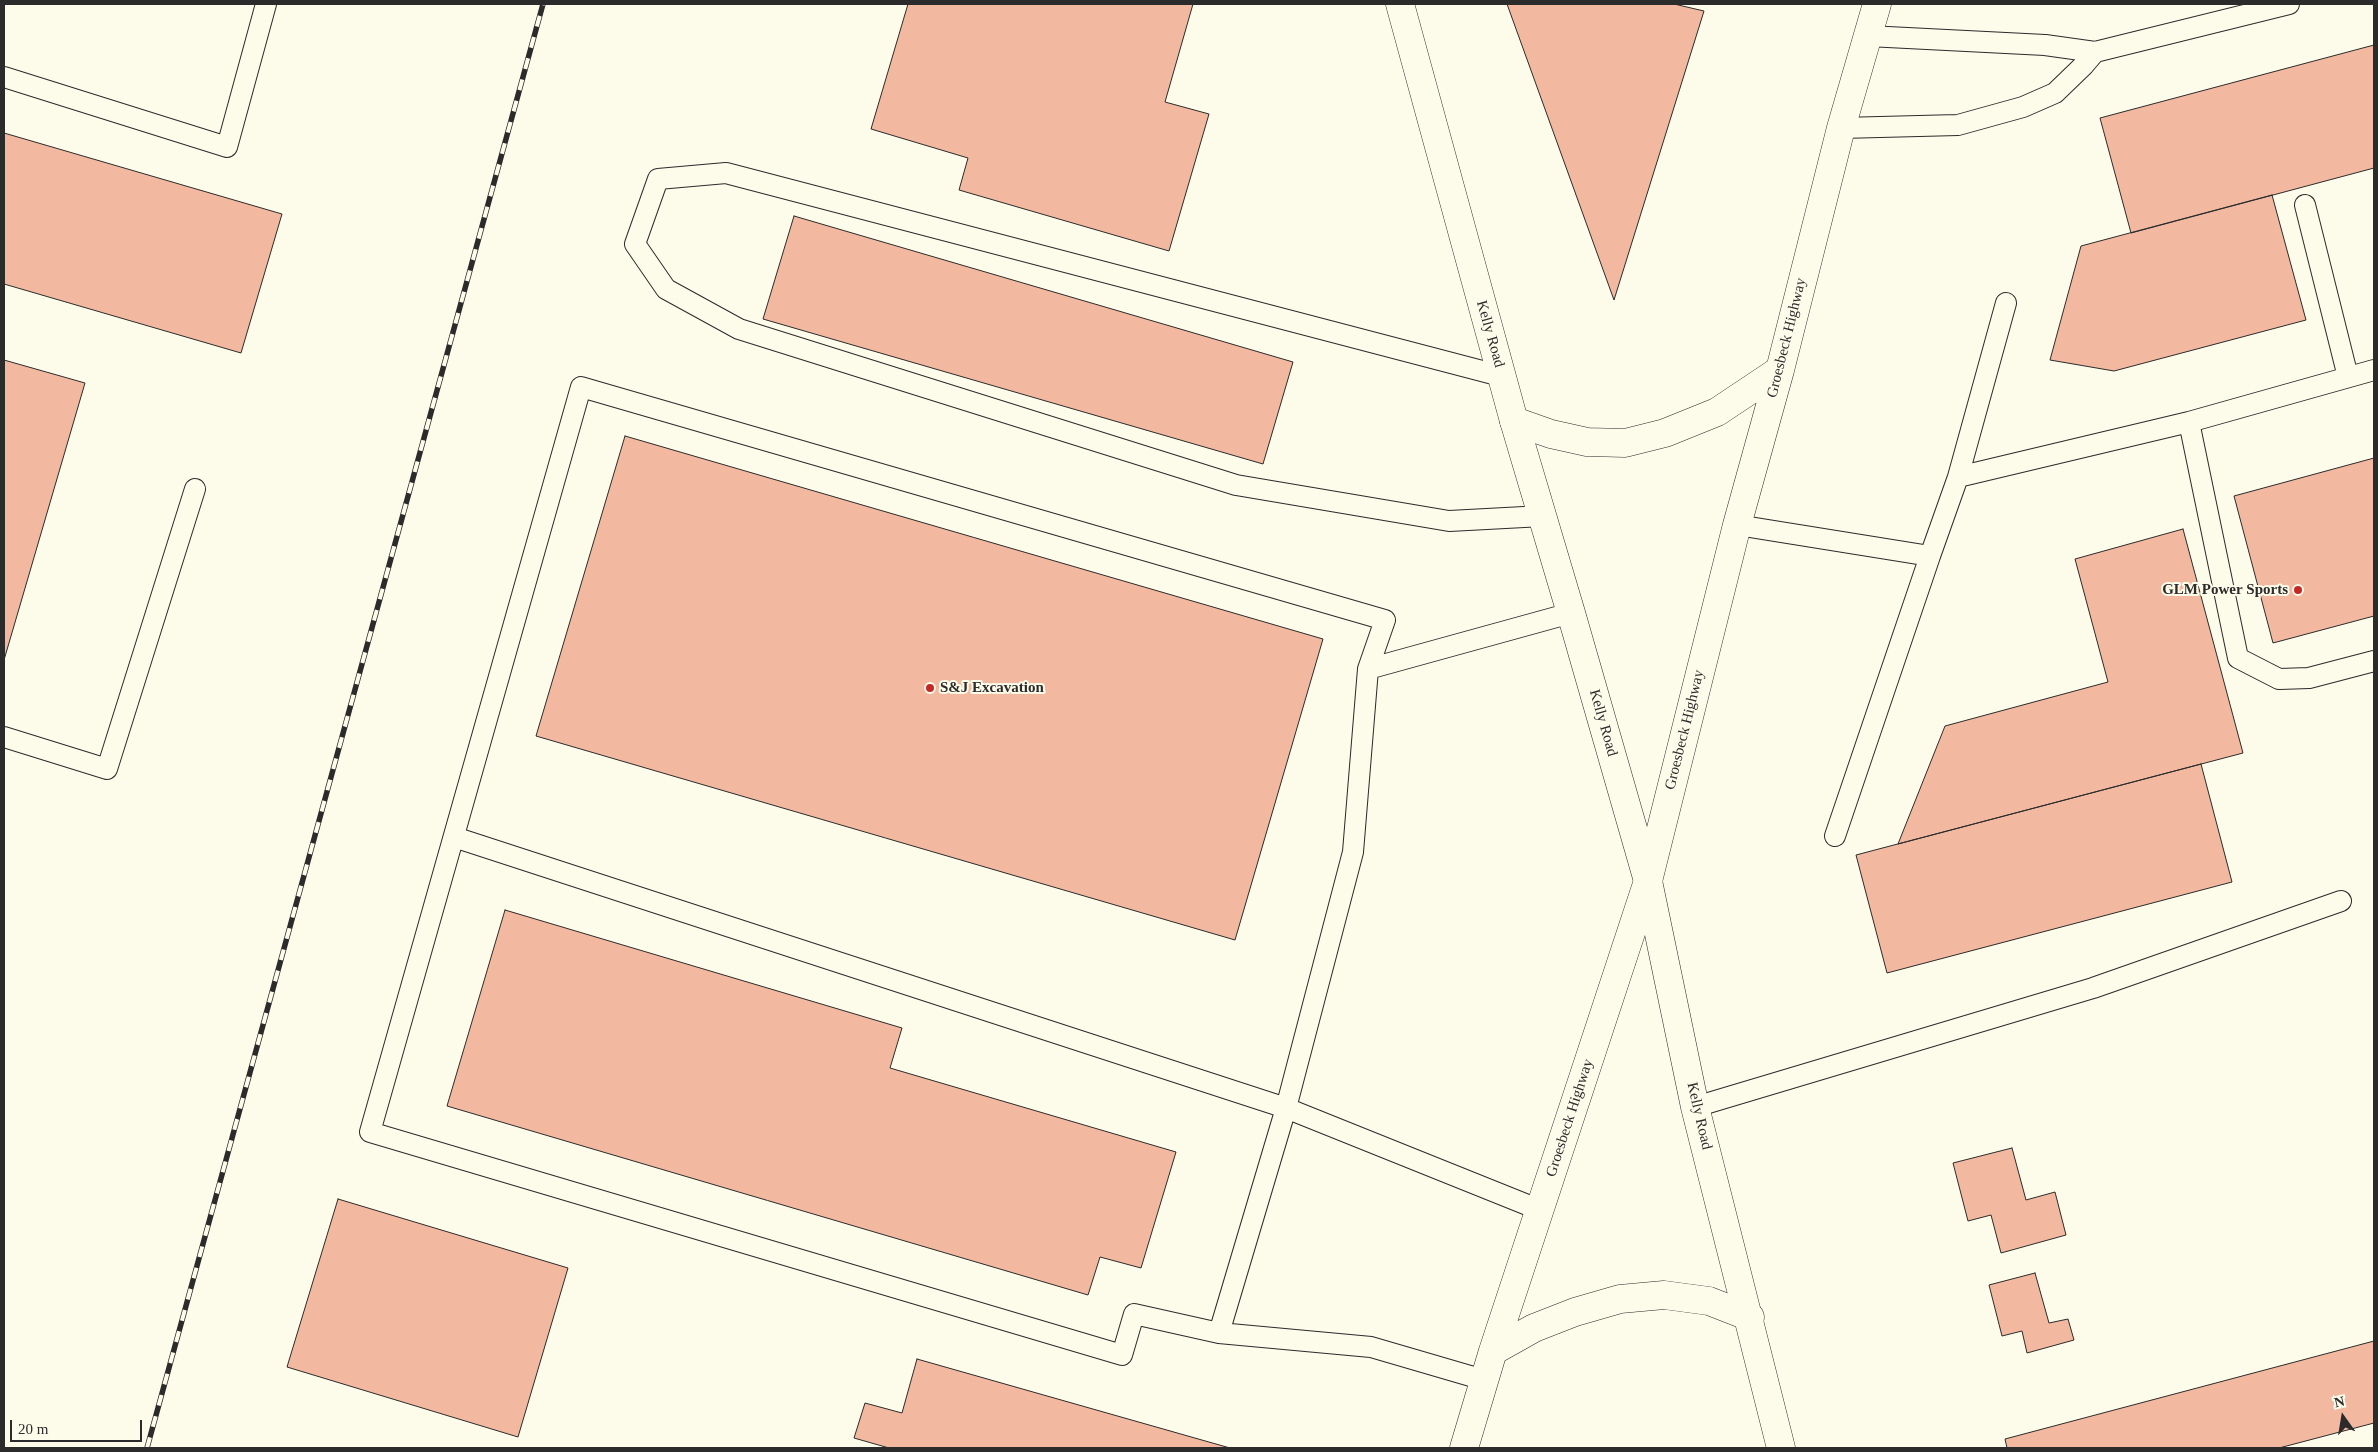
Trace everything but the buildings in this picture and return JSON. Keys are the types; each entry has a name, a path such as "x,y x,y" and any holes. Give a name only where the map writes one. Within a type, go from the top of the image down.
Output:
{"main road":[{"name":"Kelly Road","path":"1400,4 1501,376 1648,881 1696,1107 1750,1317 1781,1448"},
{"name":"Groesbeck Highway","path":"1464,1448 1493,1351 1648,881 1737,525 1780,370 1840,128 1877,4"},
{"path":"1514,421 1551,434 1587,442 1625,443 1666,433 1717,412 1780,370"},
{"path":"1493,1351 1534,1328 1575,1312 1620,1300 1664,1295 1709,1301 1750,1317"}],"lane":[{"path":"4,77 227,147 266,4"},
{"path":"1868,36 2045,46 2095,52 2289,4"},
{"path":"1840,128 1958,125 2023,107 2055,92 2095,52"},
{"path":"1501,376 726,173 658,179 635,244 666,289 740,329 1236,486 1449,521 1543,516"},
{"path":"2305,204 2348,377"},
{"path":"1835,836 1958,477 2006,303"},
{"path":"1958,477 2189,422 2374,370"},
{"path":"1219,1333 1286,1108 1354,852 1368,669 1385,620 581,387 370,1132 1122,1355 1134,1314 1219,1333 1371,1347 1484,1380"},
{"path":"2189,422 2238,658 2279,679 2309,678 2374,661"},
{"path":"4,737 107,769 195,489"},
{"path":"1737,525 1930,556"},
{"path":"1368,669 1571,613"},
{"path":"454,837 1286,1108 1540,1210"},
{"path":"1696,1107 2093,988 2341,901"}],"railway":[{"path":"147,1448 543,4"}],"place":[{"name":"GLM Power Sports","path":"2298,590"},
{"name":"S&J Excavation","path":"930,688"}]}
